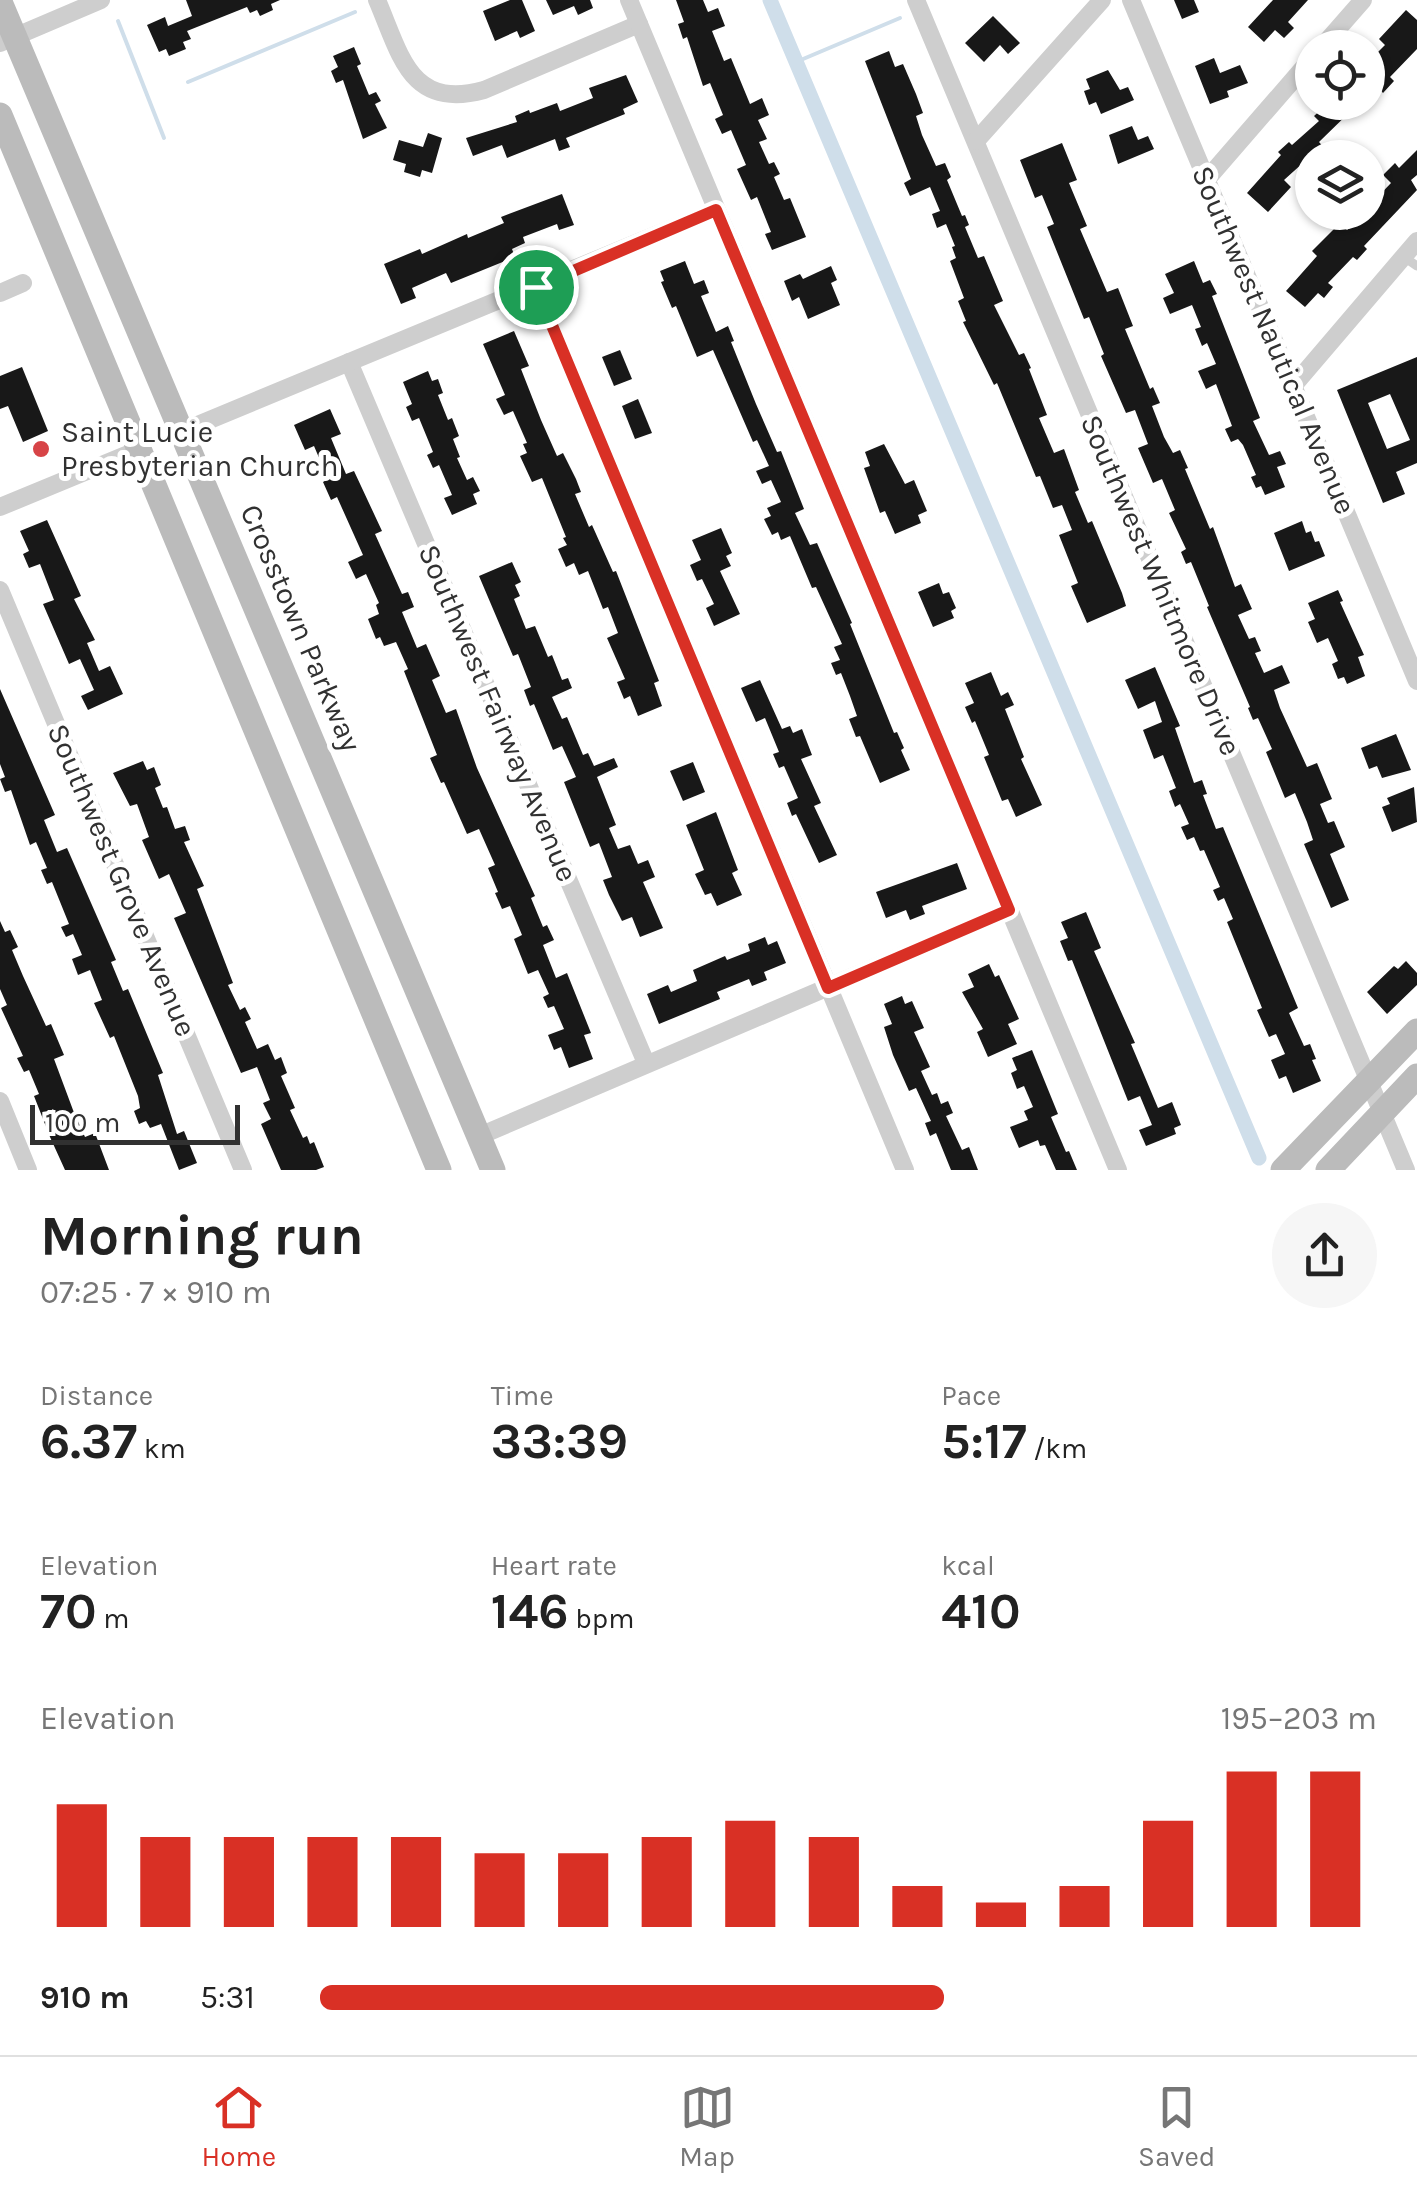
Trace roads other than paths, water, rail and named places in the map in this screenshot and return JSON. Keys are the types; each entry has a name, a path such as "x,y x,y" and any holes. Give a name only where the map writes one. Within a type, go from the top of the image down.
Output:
{"main road":[{"name":"Crosstown Parkway","path":"0,2 7,40 183,432 493,1170"},
{"path":"0,115 439,1170"},
{"path":"1286,1168 1417,1031"},
{"path":"1328,1170 1417,1076"}],"street":[{"path":"7,40 101,0"},
{"path":"376,0 407,70 419,84 458,97 484,90 639,24"},
{"path":"629,0 1118,1170"},
{"name":"Southwest Whitmore Drive","path":"916,0 1406,1170"},
{"path":"976,141 1102,0"},
{"name":"Southwest Nautical Avenue","path":"1131,0 1417,681"},
{"path":"1336,30 1362,0"},
{"path":"1207,179 1295,78"},
{"path":"183,432 716,210"},
{"path":"1294,385 1410,261 1417,242"},
{"path":"0,293 23,283"},
{"path":"536,287 905,1170"},
{"name":"Southwest Fairway Avenue","path":"349,362 646,1063"},
{"path":"2,501 138,450"},
{"name":"Southwest Grove Avenue","path":"0,590 244,1170"},
{"path":"478,1136 1009,910"},
{"path":"0,1101 28,1170"}],"waterway":[{"path":"770,0 1259,1158"},
{"path":"188,82 355,12"},
{"path":"796,62 900,18"},
{"path":"118,21 164,138"}],"place":[{"name":"Saint Lucie Presbyterian Church","path":"41,449"}]}
